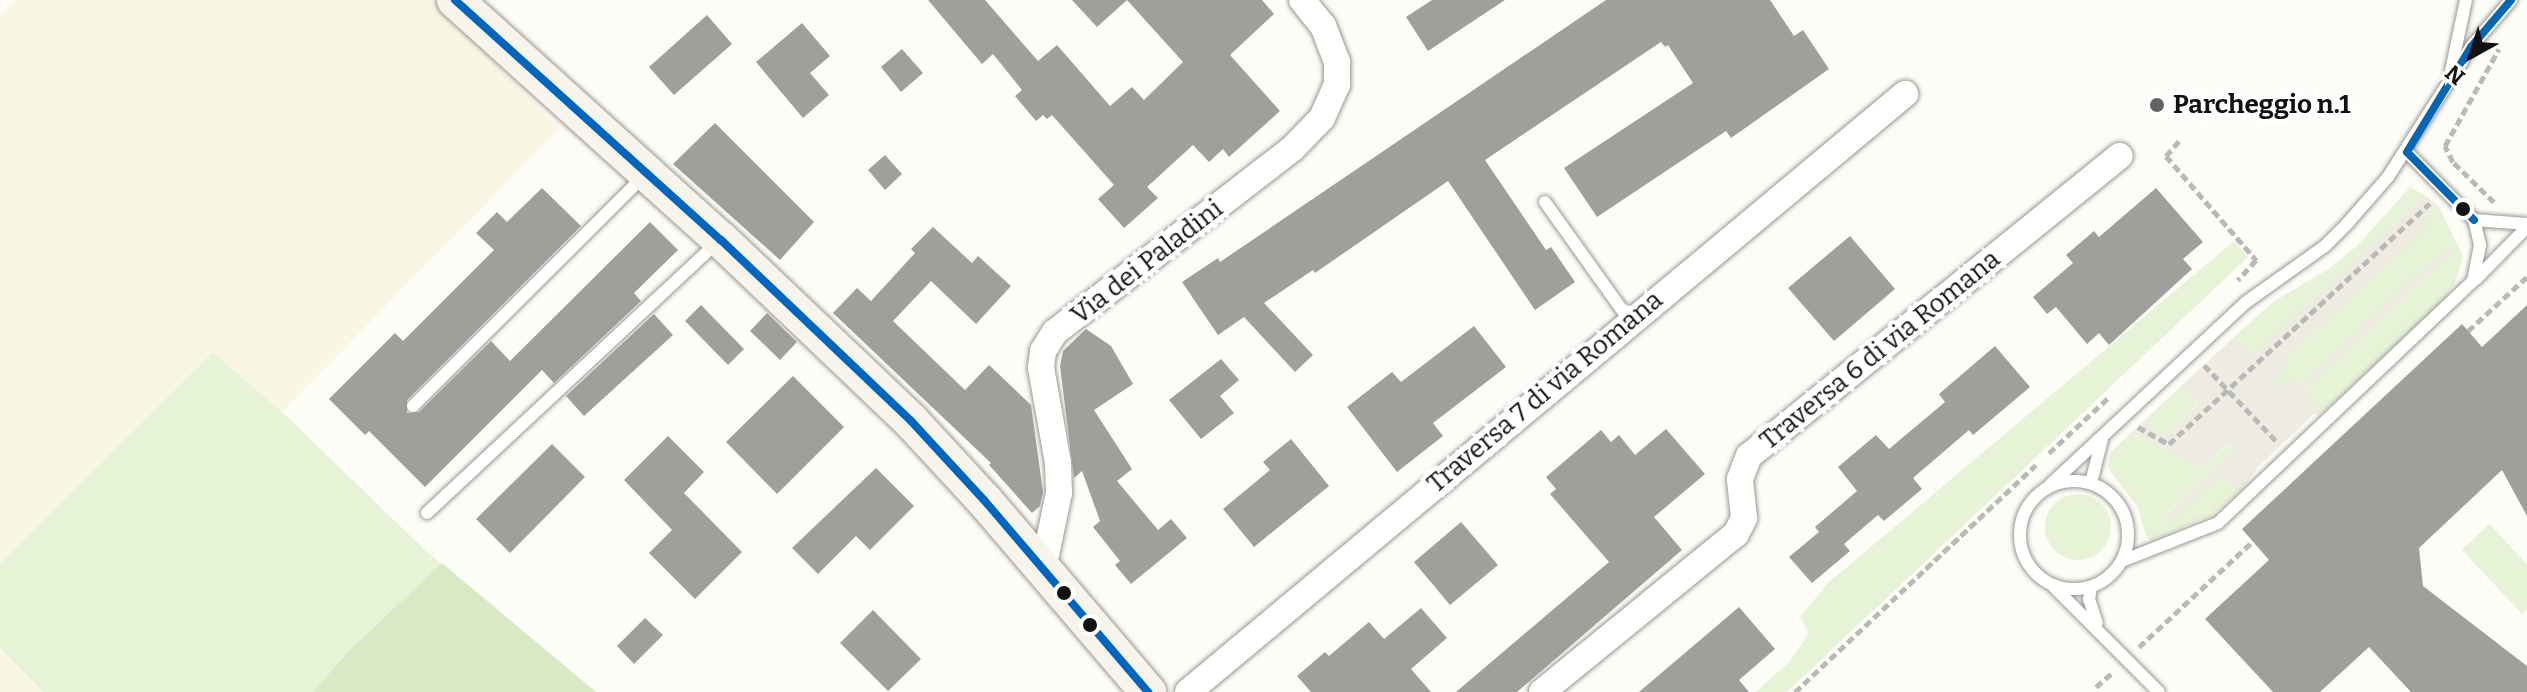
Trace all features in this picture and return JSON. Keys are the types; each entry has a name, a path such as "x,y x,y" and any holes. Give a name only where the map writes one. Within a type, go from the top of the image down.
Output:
{"main road":[{"path":"455,0 721,240 911,421 1148,692"}],"street":[{"name":"Via dei Paladini","path":"1043,569 1059,493 1058,463 1041,368 1043,351 1055,332 1281,158 1322,118 1337,85 1337,62 1323,26 1302,0"},
{"name":"Traversa 7 di via Romana","path":"1188,692 1905,94"},
{"name":"Traversa 6 di via Romana","path":"1542,692 1736,534 1744,518 1740,479 1749,456 2120,156"}],"lane":[{"path":"2448,82 2466,0"},
{"path":"2159,692 2103,632 2030,567 2020,542 2022,516 2029,504 2245,303 2325,246 2366,203 2407,152 2471,47 2511,0"},
{"path":"2407,152 2474,220 2480,245 2473,281"},
{"path":"413,406 647,173"},
{"path":"1545,202 1630,321"},
{"path":"2474,220 2527,225"},
{"path":"2051,584 2064,589 2091,587 2103,581 2122,561 2218,523 2473,281 2527,225"},
{"path":"427,513 721,240"},
{"path":"2091,483 2102,439"},
{"path":"2049,486 2077,480 2103,489 2122,509 2128,535 2122,561"},
{"path":"2091,587 2089,599 2103,632"}],"path":[{"path":"2499,206 2453,162 2445,146 2502,44"},
{"path":"2179,141 2166,156 2256,260 2232,285"},
{"path":"2138,426 2169,444 2433,199"},
{"path":"2468,331 2527,277"},
{"path":"2204,365 2290,456"},
{"path":"1795,692 2119,388"},
{"path":"2096,687 2253,541"}],"shaded area":[{"path":"17,0 432,0 560,128 282,412 212,353 0,564 0,17"},
{"path":"2424,195 2438,205 2424,217 2430,224 2283,361 2288,368 2273,383 2278,388 2289,378 2298,386 2448,246 2454,252 2304,392 2322,413 2314,414 2258,467 2242,489 2219,477 2169,523 2164,517 2236,449 2229,443 2202,468 2138,435 2128,436 2149,416 2149,427 2164,436 2199,404 2182,385 2233,338 2251,357"},
{"path":"0,648 43,692 0,692"}],"green space":[{"path":"2410,187 2424,195 2251,358 2233,338 2273,302 2330,268 2357,246"},
{"path":"2438,205 2463,256 2455,283 2444,299 2322,413 2303,393 2453,253 2448,247 2298,387 2278,389 2272,383 2288,368 2283,361 2429,224 2424,217"},
{"path":"2234,241 2248,257 1787,692 1756,692 1790,661 1809,633 1800,617 1828,583"},
{"path":"213,352 282,412 426,551 596,692 43,692 0,648 0,564"},
{"path":"2182,385 2199,403 2164,436 2149,427 2149,416"},
{"path":"2138,435 2202,468 2230,443 2236,450 2164,516 2219,477 2242,489 2212,515 2152,540 2147,538 2137,506 2108,468 2110,453 2128,436"},
{"path":"2078,494 2091,497 2101,504 2108,514 2111,527 2108,540 2101,550 2091,557 2078,560 2065,557 2055,550 2048,540 2045,527 2048,514 2055,504 2065,497"},
{"path":"2489,524 2527,564 2527,609 2522,614 2462,550"},
{"path":"442,563 596,692 313,692 349,651"}],"building":[{"path":"928,0 985,0 1038,61 1057,45 1110,106 1132,87 1144,100 1183,62 1127,0 1262,0 1274,14 1230,55 1280,111 1229,157 1223,149 1209,162 1193,145 1147,187 1158,198 1124,228 1098,199 1114,185 1052,115 1047,119 1043,115 1036,121 1015,96 1022,90 993,54 982,64"},
{"path":"1072,0 1127,0 1097,27"},
{"path":"1432,0 1505,0 1428,51 1406,17"},
{"path":"1606,0 1770,0 1794,36 1803,30 1829,69 1731,138 1726,131 1597,217 1564,168 1693,83 1668,45 1665,47 1661,42 1485,160 1546,250 1551,247 1575,282 1535,310 1448,181 1315,273 1313,270 1264,303 1313,355 1295,372 1244,317 1218,335 1182,282 1218,258 1220,262"},
{"path":"707,15 732,44 674,95 649,67"},
{"path":"802,23 830,56 810,73 829,95 803,118 756,62"},
{"path":"902,49 923,73 901,92 881,67"},
{"path":"715,123 814,222 780,260 673,164"},
{"path":"885,155 902,174 885,190 868,170"},
{"path":"542,188 581,226 407,400 407,413 419,412 491,341 510,361 650,222 678,250 634,293 641,301 554,383 542,370 425,487 369,431 365,435 329,399 395,333 403,341 494,250 476,233 497,212 507,222"},
{"path":"2156,188 2203,242 2183,259 2192,269 2109,345 2099,333 2087,344 2056,307 2047,314 2033,297 2073,263 2066,255 2094,231 2099,237"},
{"path":"933,227 972,263 978,256 1011,286 976,324 931,281 893,321 965,390 989,365 1031,405 1043,492 1040,506 1032,513 989,465 991,463 833,313 857,288 871,301 915,253 911,249"},
{"path":"1850,236 1895,289 1834,341 1788,288"},
{"path":"701,305 744,349 728,365 685,321"},
{"path":"2527,305 2527,516 2502,470 2419,548 2423,586 2527,666 2527,692 2411,692 2369,647 2320,692 2273,692 2205,619 2269,560 2242,529 2462,324 2482,347"},
{"path":"767,313 797,342 780,360 750,331"},
{"path":"654,314 673,335 584,416 566,396"},
{"path":"1474,326 1506,367 1433,423 1443,436 1397,472 1347,407 1392,372 1401,382"},
{"path":"1086,329 1111,346 1133,384 1094,410 1132,469 1117,481 1158,530 1171,519 1187,538 1131,584 1115,565 1120,561 1093,527 1100,521 1082,471 1074,478 1060,366 1063,351"},
{"path":"1995,346 2030,387 1973,435 1969,430 1913,478 1922,489 1884,521 1878,515 1844,544 1850,551 1812,583 1789,557 1819,532 1815,527 1857,491 1838,467 1876,435 1889,449 1945,402 1939,394"},
{"path":"1221,359 1239,380 1220,396 1234,413 1201,439 1169,400"},
{"path":"793,376 844,427 777,494 726,442"},
{"path":"1666,429 1705,474 1654,517 1682,550 1517,692 1456,692 1609,562 1550,494 1556,489 1546,477 1601,430 1611,442 1619,435 1635,455"},
{"path":"668,436 704,472 684,493 742,552 695,599 649,553 672,530 624,480"},
{"path":"1291,439 1329,486 1254,547 1223,509 1270,470 1263,462"},
{"path":"552,444 585,477 510,553 476,519"},
{"path":"876,468 914,506 870,550 856,536 818,574 792,548"},
{"path":"1461,522 1498,565 1450,605 1414,562"},
{"path":"1739,607 1775,649 1739,680 1749,692 1639,692"},
{"path":"1421,608 1447,638 1411,669 1431,692 1311,692 1297,676 1325,652 1329,656 1369,622 1384,639"},
{"path":"873,610 921,659 888,691 840,643"},
{"path":"645,618 663,635 634,664 617,646"}],"transit line":[{"name":"6","path":"455,0 721,240 911,421 984,500 1148,692"},
{"path":"2474,220 2407,152 2471,47 2511,0"}],"place":[{"name":"Parcheggio n.1","path":"2157,105"}]}
